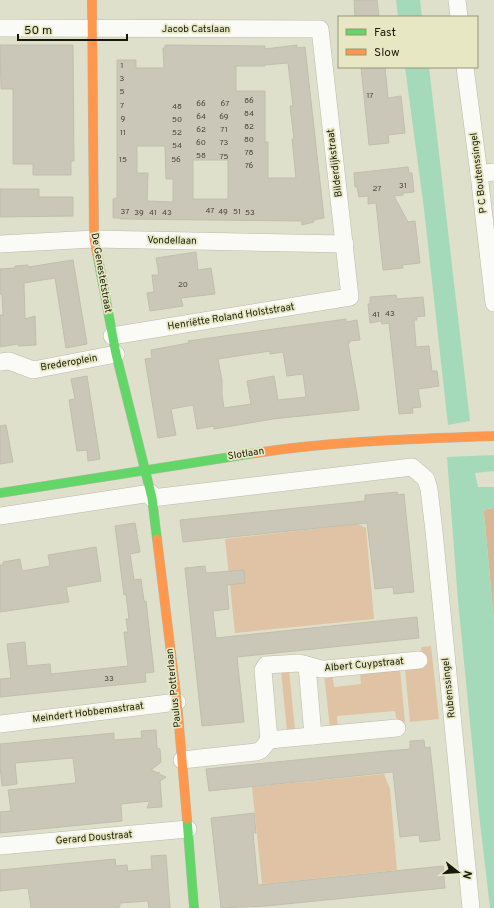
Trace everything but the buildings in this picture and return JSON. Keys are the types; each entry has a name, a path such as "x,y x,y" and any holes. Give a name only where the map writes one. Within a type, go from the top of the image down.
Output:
{"street":[{"name":"De Genestetstraat","path":"92,0 94,239 116,354 146,469"},
{"path":"456,0 459,16"},
{"name":"Jacob Catslaan","path":"0,28 320,29"},
{"name":"Bilderdijkstraat","path":"320,29 350,297"},
{"name":"P C Boutenssingel","path":"465,68 487,173 494,303"},
{"name":"Vondellaan","path":"0,244 94,239 345,244"},
{"name":"Henriëtte Roland Holststraat","path":"112,336 350,297"},
{"name":"Brederoplein","path":"0,362 9,361 33,370 116,354"},
{"name":"Slotlaan","path":"0,493 146,469 282,449 386,440 494,436"},
{"name":"Rubenssingel","path":"151,495 412,467 426,479 429,489 471,908"},
{"name":"Paulus Potterlaan","path":"146,469 151,495 177,702 194,908"},
{"path":"0,516 151,495"},
{"name":"Albert Cuypstraat","path":"269,740 263,668 268,665 296,663 326,669 419,660"},
{"path":"307,665 313,736"},
{"name":"Meindert Hobbemastraat","path":"0,724 177,702"},
{"path":"182,760 256,752 261,750 269,740 397,728"},
{"name":"Gerard Doustraat","path":"0,846 188,829"}],"shaded area":[{"path":"396,0 420,0 422,16 398,16"},
{"path":"405,68 429,68 470,421 448,425 424,209"},
{"path":"494,455 494,471 475,473 478,487 494,487 494,508 484,510 494,622 494,908 490,908 458,601 447,457"},
{"path":"494,508 494,622 484,510"},
{"path":"358,524 366,528 374,619 235,633 225,539"},
{"path":"431,646 439,719 410,722 405,669 423,667 421,647"},
{"path":"400,669 405,722 397,723 395,711 337,716 338,730 330,728 324,674 332,673 334,687 361,684 360,673"},
{"path":"289,670 295,730 287,731 281,671"},
{"path":"384,774 390,789 397,870 262,884 252,787"}],"traffic: fast":[{"path":"98,258 116,354 152,498 157,539"},
{"path":"0,493 256,453"},
{"path":"187,819 194,908"}],"traffic: slow":[{"path":"92,0 94,239 98,258"},
{"path":"256,453 345,443 494,436"},
{"path":"157,539 177,702 187,819"}]}
